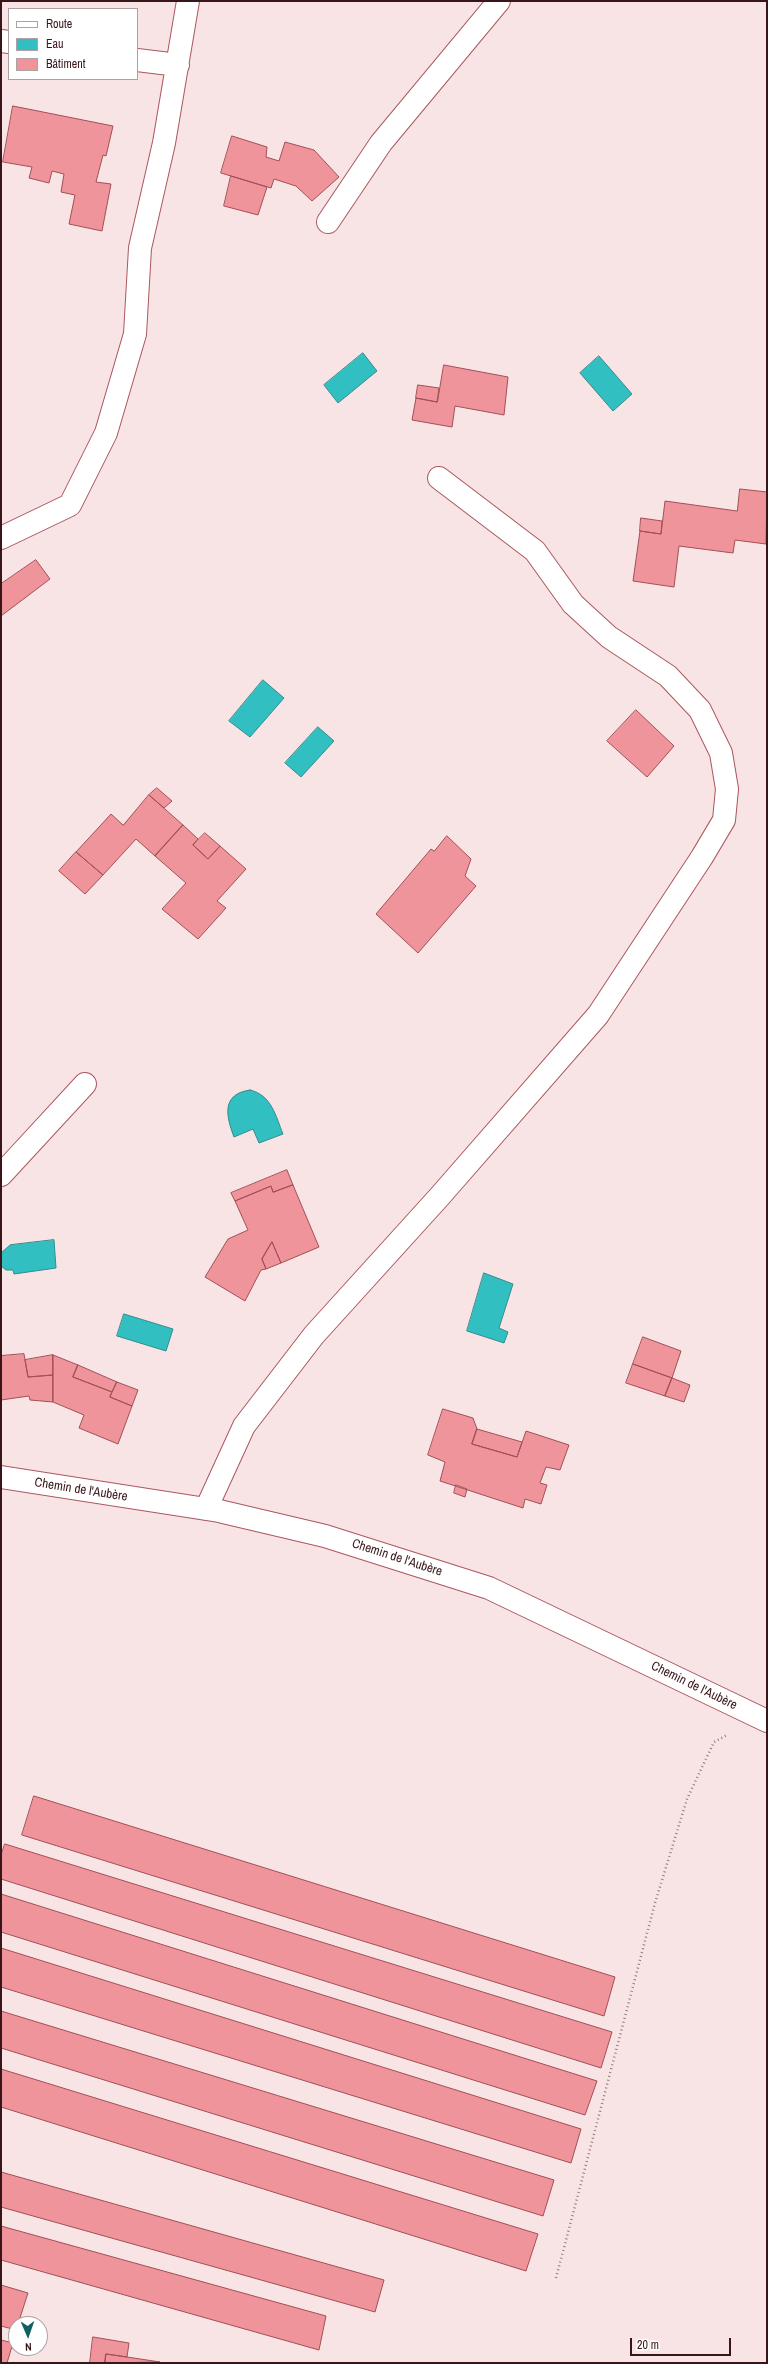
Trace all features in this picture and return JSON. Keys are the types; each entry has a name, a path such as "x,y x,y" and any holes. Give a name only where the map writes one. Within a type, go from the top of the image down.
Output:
{"street":[{"path":"1,538 70,504 106,433 135,334 140,248 164,143 188,1"},
{"path":"328,222 381,144 498,1"},
{"path":"138,60 178,65"},
{"path":"206,1509 244,1426 314,1335 440,1196 598,1015 702,858 724,820 727,790 721,753 700,710 668,676 609,637 573,604 535,551 439,478"},
{"path":"1,1175 85,1084"},
{"name":"Chemin de l'Aubère","path":"1,1477 206,1509 325,1536 489,1588 763,1719"}],"path":[{"path":"556,2278 655,1903 687,1799 714,1742 763,1719"}],"water":[{"path":"363,353 377,371 338,403 324,385"},
{"path":"599,356 632,394 613,411 580,373"},
{"path":"263,680 284,698 250,737 229,721"},
{"path":"318,727 334,741 301,777 285,763"},
{"path":"250,1090 263,1097 268,1102 275,1114 283,1134 259,1143 253,1129 234,1137 228,1114 230,1101 234,1096 241,1092"},
{"path":"54,1240 56,1268 14,1274 13,1270 6,1270 1,1266 1,1253 10,1245"},
{"path":"484,1273 513,1284 499,1328 508,1332 504,1343 467,1331"},
{"path":"124,1314 173,1329 166,1351 117,1336"}],"building":[{"path":"13,106 113,126 106,156 103,155 96,182 111,184 102,231 69,224 75,195 61,192 64,174 52,171 49,183 29,178 32,167 3,162"},
{"path":"232,136 267,147 266,157 279,161 285,142 314,150 339,177 312,201 296,186 274,179 271,188 221,173"},
{"path":"231,176 267,187 258,215 224,206"},
{"path":"444,365 508,377 504,415 455,406 452,427 412,420 416,398 437,402"},
{"path":"418,385 439,388 437,402 416,398"},
{"path":"740,489 767,492 766,544 735,540 733,553 679,546 674,587 633,581 640,531 661,534 665,501 737,511"},
{"path":"641,518 662,521 661,534 640,531"},
{"path":"36,560 50,579 1,616 1,584"},
{"path":"636,710 674,746 647,777 607,741"},
{"path":"157,788 172,801 164,808 149,795"},
{"path":"149,795 183,825 155,856 136,839 103,875 76,852 111,814 123,825"},
{"path":"183,825 198,839 193,845 208,859 220,846 246,869 217,901 226,908 198,939 162,909 186,883 155,856"},
{"path":"205,833 220,846 208,859 193,845"},
{"path":"447,836 471,859 465,876 476,886 418,953 376,914 431,849 434,851"},
{"path":"76,852 103,875 85,894 59,871"},
{"path":"287,1170 293,1185 273,1192 271,1186 235,1201 231,1193"},
{"path":"293,1185 319,1247 281,1263 272,1242 262,1259 266,1269 261,1270 245,1301 205,1277 228,1239 248,1230 235,1201 271,1186 273,1192"},
{"path":"272,1242 281,1263 266,1269 262,1259"},
{"path":"643,1337 681,1351 672,1378 633,1364"},
{"path":"24,1354 28,1377 53,1375 53,1402 30,1400 29,1396 1,1400 1,1356"},
{"path":"53,1355 78,1365 73,1377 112,1392 110,1397 132,1406 118,1444 79,1428 84,1415 53,1402"},
{"path":"53,1355 53,1375 28,1377 25,1360"},
{"path":"633,1364 672,1378 665,1396 626,1383"},
{"path":"78,1365 117,1382 112,1392 73,1377"},
{"path":"672,1378 690,1385 684,1402 665,1396"},
{"path":"117,1382 138,1390 132,1406 110,1397"},
{"path":"443,1409 473,1418 477,1429 472,1444 517,1457 526,1431 569,1445 560,1470 546,1467 540,1483 547,1485 541,1504 525,1499 523,1508 440,1481 445,1462 428,1455"},
{"path":"477,1429 522,1442 517,1457 472,1444"},
{"path":"456,1485 467,1489 465,1497 454,1493"},
{"path":"34,1796 615,1977 604,2016 22,1835"},
{"path":"5,1844 612,2032 601,2068 1,1879 1,1855"},
{"path":"1,1894 597,2081 585,2115 1,1932"},
{"path":"1,1948 581,2129 571,2163 1,1987"},
{"path":"1,2011 554,2180 543,2216 1,2048"},
{"path":"1,2069 538,2234 526,2271 1,2107"},
{"path":"1,2172 384,2280 375,2312 1,2207"},
{"path":"1,2226 326,2316 319,2350 1,2260"},
{"path":"1,2285 28,2293 21,2316 8,2316 8,2328 1,2326"},
{"path":"93,2337 129,2343 127,2357 106,2354 105,2363 90,2363"},
{"path":"1,2340 8,2342 9,2356 7,2363 1,2363"},
{"path":"106,2354 127,2357 160,2362 105,2363"}]}
